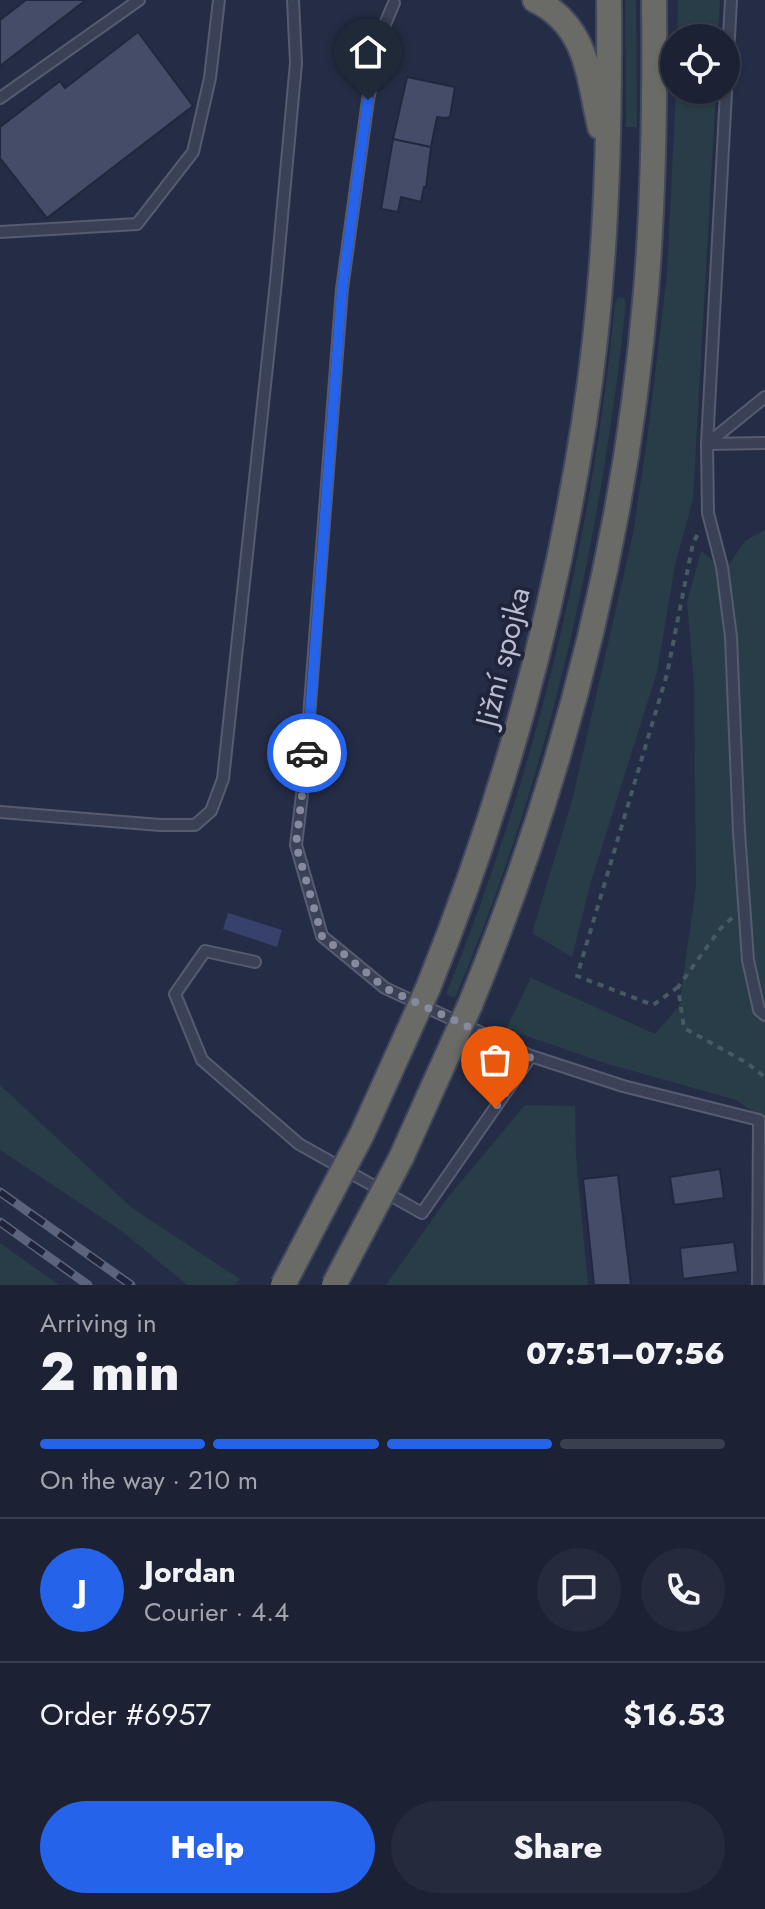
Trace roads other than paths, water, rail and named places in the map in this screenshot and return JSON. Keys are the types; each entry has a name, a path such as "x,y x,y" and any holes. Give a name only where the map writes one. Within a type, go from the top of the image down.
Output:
{"highway":[{"path":"535,0 559,10 572,30 582,52 608,159"},
{"name":"Jižní spojka","path":"283,1285 362,1134 428,988 500,792 533,678 567,525 588,395 608,159 609,0"},
{"path":"334,1285 401,1158 470,1005 520,876 579,679 612,534 646,293 653,166 654,0"}],"lane":[{"path":"0,98 139,0"},
{"path":"0,232 137,224 193,152 210,78 219,0"},
{"path":"0,812 195,825 211,811 223,779 296,63 293,0"},
{"path":"731,0 707,444 708,513 722,567 731,637 748,960 759,1010 765,1015"},
{"path":"394,3 382,31 368,100 342,289 305,769 296,845 322,936 385,988 531,1056 623,1086 759,1120 758,1285"},
{"path":"707,444 765,397"},
{"path":"707,444 765,443"},
{"path":"255,962 205,951 175,994 202,1060 299,1144 422,1213 531,1056"}],"water":[{"path":"228,913 282,930 277,947 223,929"}],"railway":[{"path":"0,1192 131,1285"},
{"path":"0,1222 88,1285"}]}
